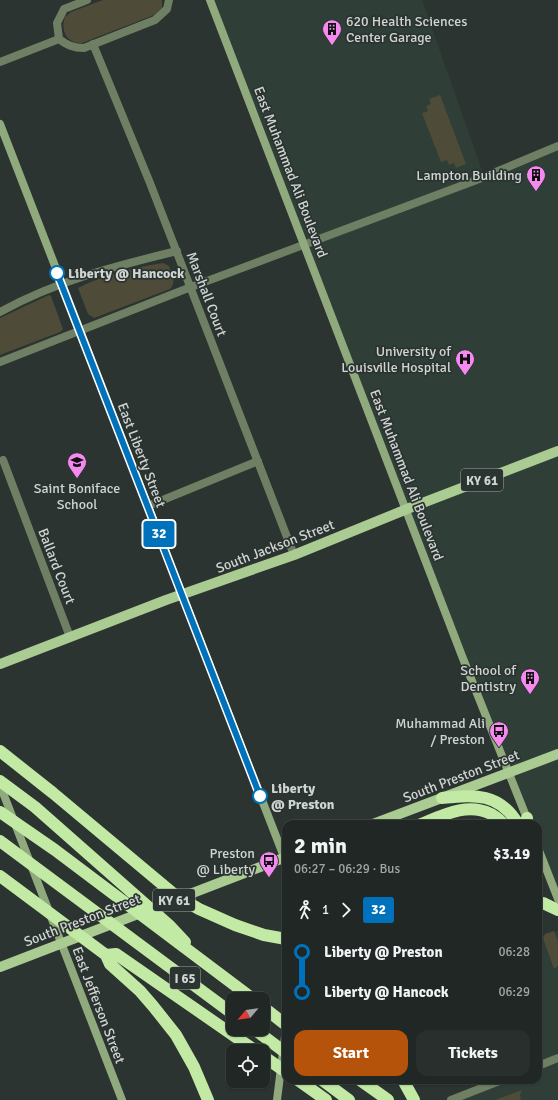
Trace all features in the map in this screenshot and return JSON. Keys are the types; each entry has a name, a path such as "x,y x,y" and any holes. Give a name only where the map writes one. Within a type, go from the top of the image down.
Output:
{"highway":[{"path":"0,751 53,793 175,895 199,909 234,925 264,935 282,938"},
{"path":"0,781 35,807 170,926 205,963"},
{"path":"442,798 472,795 491,799 520,820"},
{"path":"431,820 445,814 466,809 485,811 501,820"},
{"name":"I 65","path":"0,812 55,850 244,992"},
{"name":"I 65","path":"0,841 226,1009"},
{"path":"4,879 106,955 110,964 154,1006 176,1035 194,1067 208,1100"},
{"path":"542,903 558,910"},
{"path":"106,955 116,954 246,1044"},
{"path":"270,1013 282,1022"},
{"path":"264,1036 282,1050"},
{"path":"270,1061 282,1069"},
{"path":"303,1084 326,1100"},
{"path":"327,1084 349,1100"},
{"path":"366,1084 388,1100"},
{"path":"405,1084 412,1098"}],"main road":[{"name":"South Jackson Street","path":"0,664 182,595 294,555 406,509 558,451"},
{"name":"South Preston Street","path":"384,820 558,754"},
{"name":"South Preston Street","path":"0,967 282,860"}],"street":[{"path":"81,1 64,9 57,23 59,39 65,44 75,48 84,48 155,20 167,9 169,0"},
{"name":"East Muhammad Ali Boulevard","path":"210,0 508,772 524,820"},
{"path":"0,62 59,39"},
{"name":"Marshall Court","path":"93,44 177,251 294,555"},
{"name":"East Liberty Street","path":"0,124 282,851"},
{"path":"0,362 305,244 474,181 558,146"},
{"path":"0,312 62,284 101,270 177,251"},
{"name":"Ballard Court","path":"3,460 70,638"},
{"path":"148,506 258,461"},
{"name":"East Jefferson Street","path":"0,785 122,1100"},
{"path":"542,858 558,899"},
{"path":"542,1064 558,1058"},
{"path":"277,1100 282,1060"},
{"path":"451,1100 492,1084"}],"shaded area":[{"path":"103,0 162,0 162,8 154,15 82,43 77,43 69,39 64,32 63,27 65,17 71,12"},
{"path":"210,0 422,0 484,176 558,147 558,899 542,858 542,820 527,820"},
{"path":"440,95 466,164 456,168 454,163 449,165 447,160 441,162 422,113 428,111 426,106 431,104 429,99"},
{"path":"163,263 169,266 174,281 170,289 94,318 88,314 78,288 119,272"},
{"path":"49,295 51,296 63,329 60,332 0,355 0,318"},
{"path":"474,819 477,820 458,820"},
{"path":"554,931 558,941 558,966 554,969 543,938 545,934"},
{"path":"558,931 558,1100 451,1100 493,1084 542,1084 542,936"},
{"path":"522,1090 520,1095 521,1100 495,1100"}],"bus line":[{"name":"32","path":"57,273 260,796"}],"place":[{"name":"620 Health Sciences Center Garage","path":"332,46"},
{"name":"Lampton Building","path":"536,192"},
{"name":"Liberty @ Hancock","path":"57,273"},
{"name":"University of Louisville Hospital","path":"465,376"},
{"name":"Saint Boniface School","path":"77,479"},
{"name":"School of Dentistry","path":"530,695"},
{"name":"Muhammad Ali / Preston","path":"499,748"},
{"name":"Liberty @ Preston","path":"260,796"},
{"name":"Preston @ Liberty","path":"269,878"}]}
